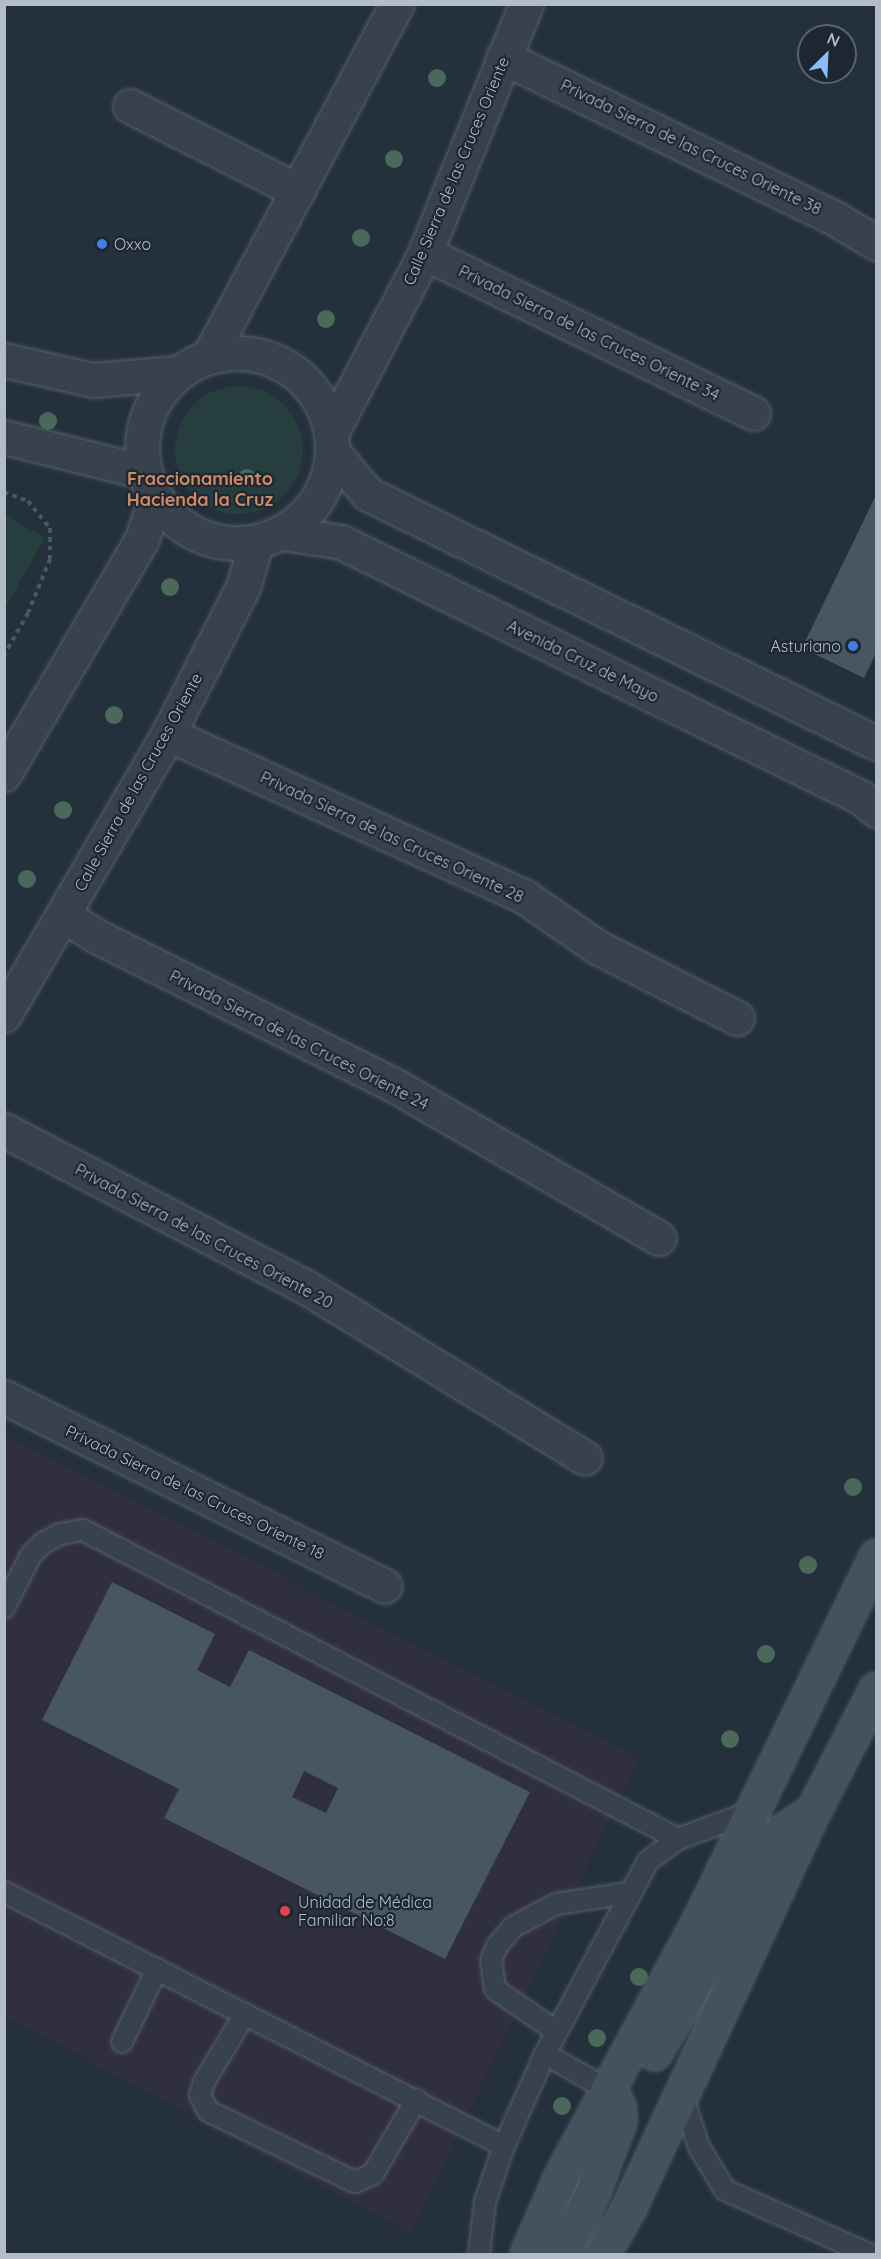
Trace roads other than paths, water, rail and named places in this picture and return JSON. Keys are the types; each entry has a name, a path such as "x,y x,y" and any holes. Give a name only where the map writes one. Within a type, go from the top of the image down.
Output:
{"main road":[{"path":"527,2254 561,2176 610,2091 751,1812 876,1556"},
{"path":"602,2254 628,2209 813,1811 876,1689"},
{"path":"610,2091 625,2092 634,2087 723,1935 772,1838 813,1811"},
{"path":"561,2254 592,2193 619,2121 618,2106 610,2091"}],"street":[{"path":"209,356 396,4"},
{"name":"Calle Sierra de las Cruces Oriente","path":"332,441 425,253 526,4"},
{"name":"Privada Sierra de las Cruces Oriente 38","path":"503,57 825,213 876,243"},
{"path":"130,106 298,191"},
{"name":"Privada Sierra de las Cruces Oriente 34","path":"425,253 753,413"},
{"path":"4,438 150,486 174,521 199,537 227,544 270,538 314,507 331,471 332,441 321,402 302,377 276,360 245,352 209,356 177,373 153,400 142,436 150,486 142,539 4,774"},
{"path":"4,360 93,380 177,373"},
{"path":"332,441 368,494 874,737"},
{"name":"Calle Sierra de las Cruces Oriente","path":"4,1015 168,734 270,538"},
{"name":"Avenida Cruz de Mayo","path":"270,538 342,542 862,798 876,810"},
{"name":"Privada Sierra de las Cruces Oriente 28","path":"168,734 525,897 597,947 737,1017"},
{"name":"Privada Sierra de las Cruces Oriente 24","path":"63,915 98,938 399,1088 659,1238"},
{"name":"Privada Sierra de las Cruces Oriente 20","path":"4,1130 306,1287 585,1458"},
{"name":"Privada Sierra de las Cruces Oriente 18","path":"4,1397 386,1586"}],"lane":[{"path":"4,1608 32,1555 43,1543 60,1534 83,1530 678,1839"},
{"path":"479,2254 485,2202 504,2146 545,2054 648,1861 678,1839 751,1812"},
{"path":"4,1892 504,2146"},
{"path":"557,2032 495,1989 491,1961 497,1946 513,1927 556,1904 629,1893"},
{"path":"122,2042 157,1969"},
{"path":"245,2014 200,2095 208,2111 355,2182 373,2174 416,2100"},
{"path":"545,2054 610,2091"},
{"path":"682,2095 699,2147 725,2190 869,2254"}],"place":[{"name":"Oxxo","path":"102,244"},
{"name":"Asturiano","path":"853,646"},
{"name":"Unidad de Médica Familiar No:8","path":"285,1911"}],"district":[{"name":"Fraccionamiento Hacienda la Cruz","path":"200,490"}]}
